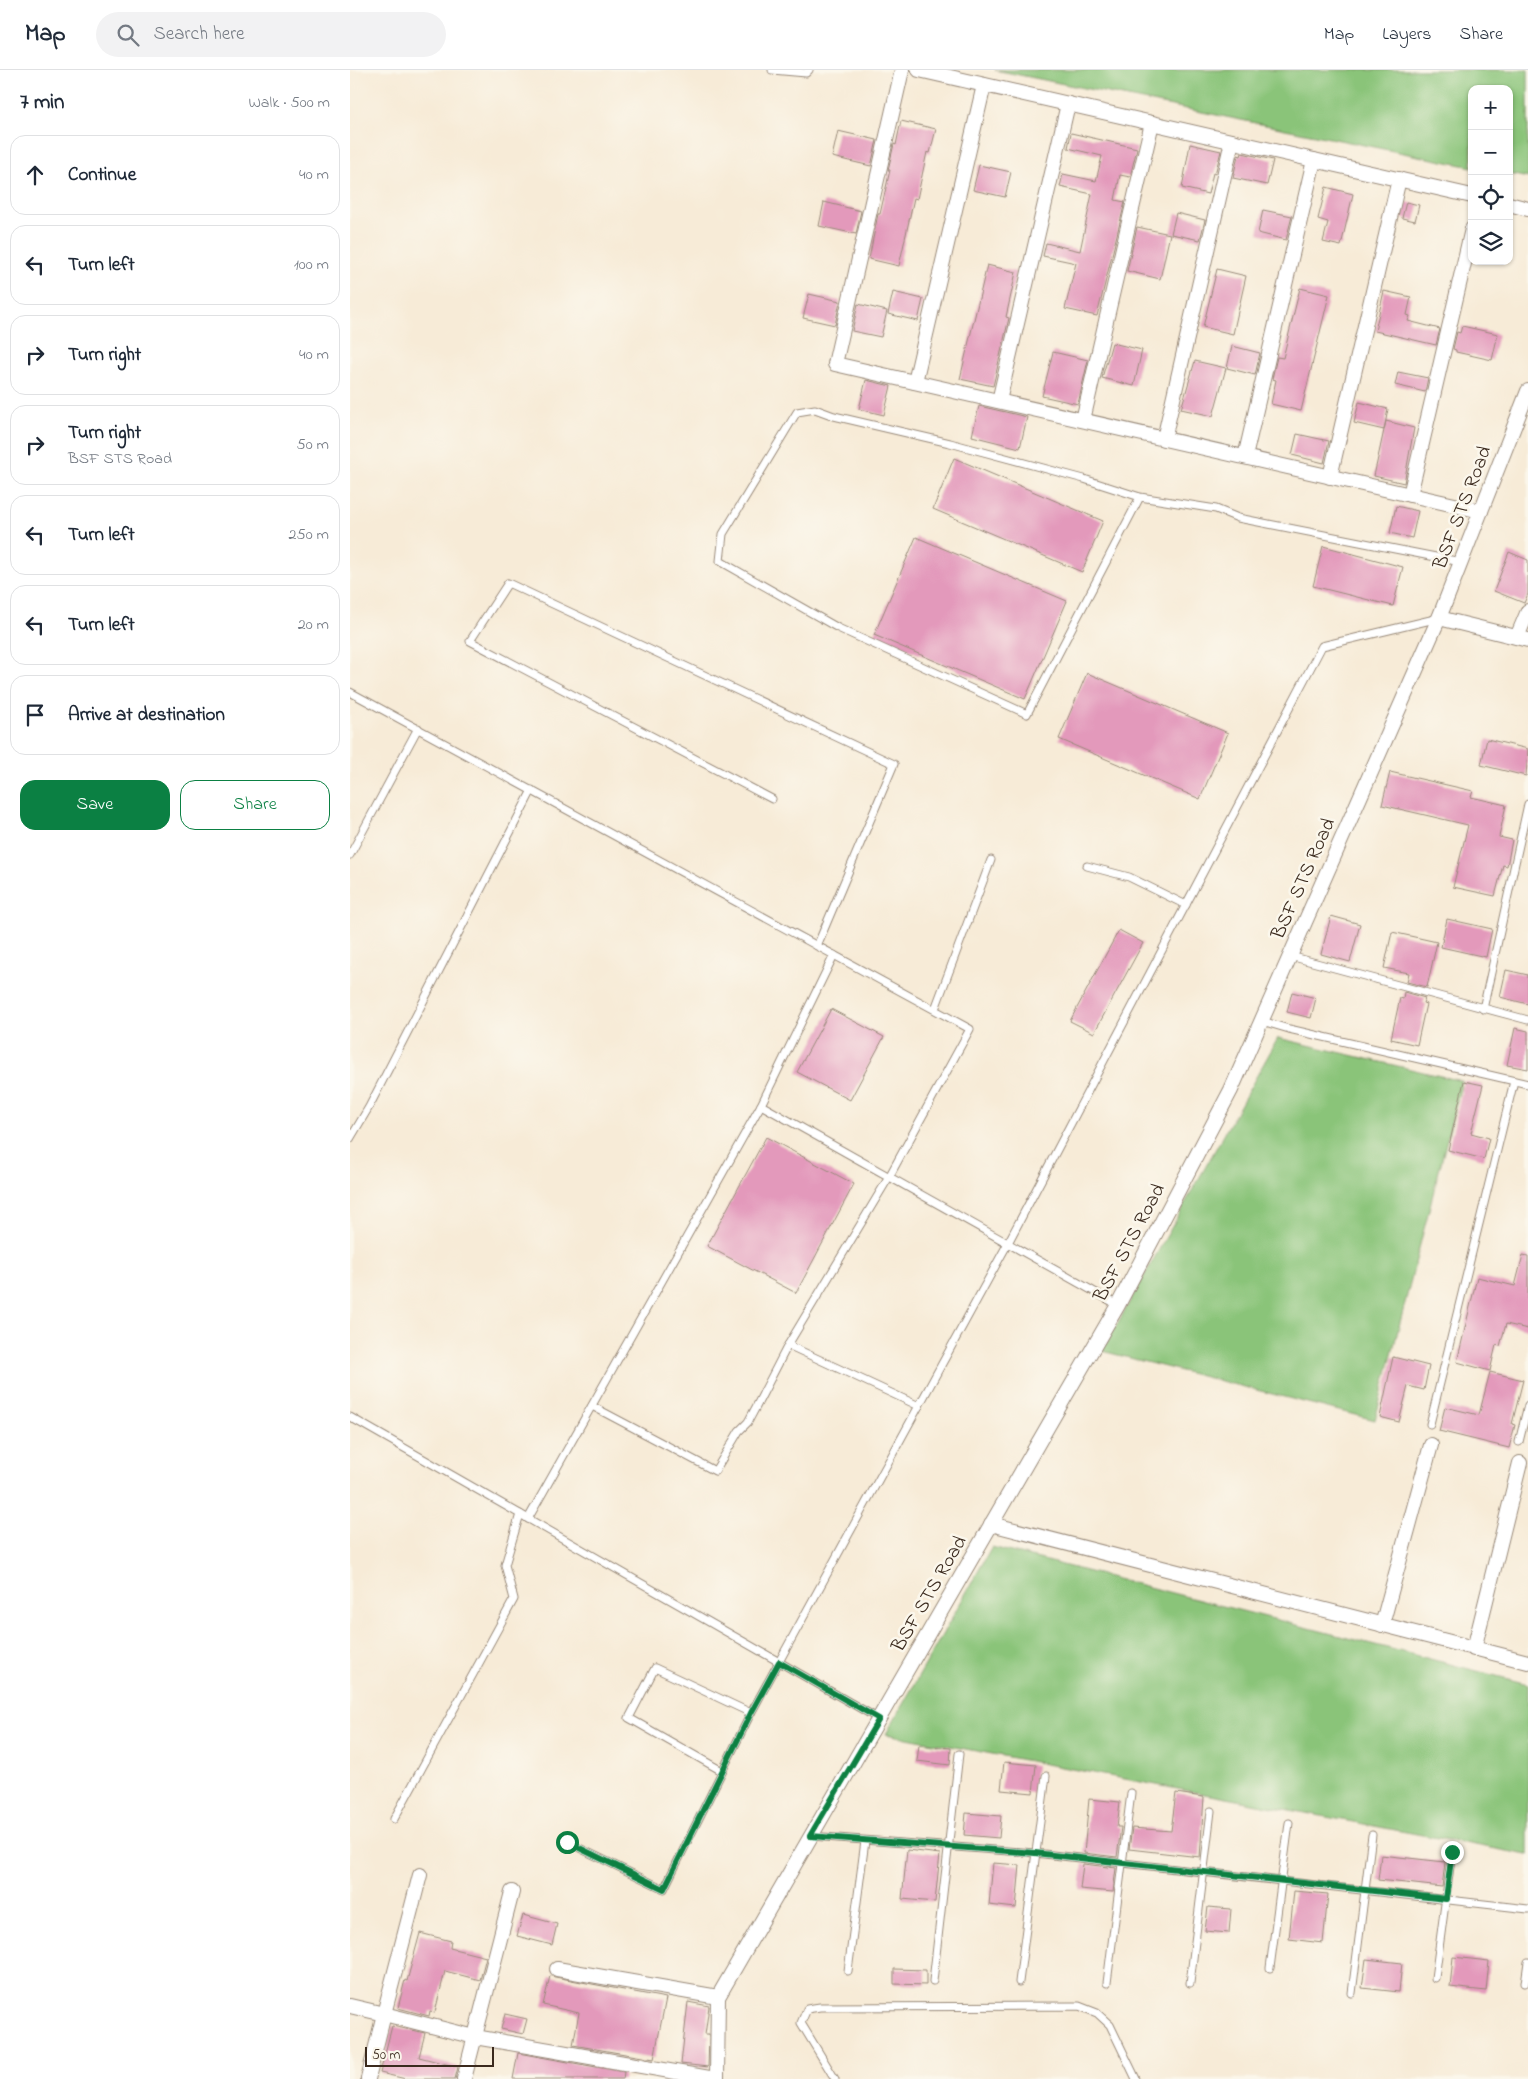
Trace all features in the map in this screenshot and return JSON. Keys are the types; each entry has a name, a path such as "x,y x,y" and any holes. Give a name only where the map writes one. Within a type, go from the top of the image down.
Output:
{"street":[{"path":"902,70 835,364 1481,511"},
{"path":"919,70 1468,195"},
{"path":"915,382 984,85"},
{"path":"999,401 1068,104"},
{"path":"1083,420 1152,123"},
{"path":"1164,439 1232,141"},
{"path":"1246,457 1314,160"},
{"path":"1330,477 1399,179"},
{"path":"1513,205 1528,209"},
{"path":"1410,495 1468,246"},
{"name":"BSF STS Road","path":"716,2079 718,1996 1118,1305 1231,1090 1439,618 1528,391"},
{"path":"1439,618 1522,638 1528,611"},
{"path":"1382,1625 1430,1445"},
{"path":"1474,1649 1520,1463"},
{"path":"991,1524 1528,1662"},
{"path":"368,2079 420,1875"},
{"path":"464,2079 512,1892"},
{"path":"557,1969 718,1996"},
{"path":"350,2006 475,2037 716,2079"}],"lane":[{"path":"772,70 806,74 809,70"},
{"path":"1140,497 1026,714 838,628 720,561 724,534 797,412 815,409 834,416 950,443 1084,479 1140,497 1216,509 1238,518 1461,562"},
{"path":"772,799 470,641 508,583 894,764 817,946"},
{"path":"567,1842 664,1889 751,1713 1008,1243 1322,646 1439,618"},
{"path":"350,692 970,1029 889,1177 788,1345 748,1422 738,1431 714,1471 592,1406"},
{"path":"350,855 418,728"},
{"path":"350,1139 369,1107 532,790"},
{"path":"1483,1009 1528,804"},
{"path":"934,1010 991,860"},
{"path":"1087,866 1129,877 1186,905"},
{"path":"528,1519 761,1105 834,955"},
{"path":"1290,956 1528,1020"},
{"path":"1262,1021 1288,1030 1528,1084"},
{"path":"1430,1424 1514,1080"},
{"path":"761,1105 1118,1305"},
{"path":"788,1345 919,1406"},
{"path":"1519,1442 1528,1405"},
{"path":"350,1417 879,1719"},
{"path":"394,1818 514,1599 505,1565 520,1514"},
{"path":"722,1771 629,1718 655,1668 751,1713"},
{"path":"933,1981 959,1754"},
{"path":"1019,1982 1046,1776"},
{"path":"1107,1983 1131,1793"},
{"path":"1190,1982 1211,1811"},
{"path":"1270,1968 1288,1823"},
{"path":"1352,1993 1372,1835"},
{"path":"810,1836 1035,1853 1366,1889 1528,1909"},
{"path":"848,1971 866,1841"},
{"path":"1435,1978 1452,1852"},
{"path":"1525,1983 1528,1962"},
{"path":"836,2079 801,2023 807,2009 830,2007 1078,2006 1097,2013 1110,2025 1136,2079"}],"green space":[{"path":"995,70 1528,70 1528,178 1513,175 1513,85 1468,85 1468,166"},
{"path":"1278,1038 1462,1081 1375,1420 1102,1351"},
{"path":"992,1547 1528,1684 1528,1855 886,1734"}],"building":[{"path":"901,121 936,129 930,153 927,152 917,199 914,198 899,266 869,259 878,214 880,214 890,170 888,170 894,144 896,145"},
{"path":"838,131 877,140 871,166 832,157"},
{"path":"1071,133 1137,148 1130,177 1120,175 1115,200 1125,202 1097,316 1065,309 1076,263 1043,256 1046,243 1080,251 1092,194 1060,187 1063,174 1096,181 1102,156 1068,148"},
{"path":"1190,144 1221,151 1208,194 1182,188"},
{"path":"1242,153 1273,160 1267,185 1233,178 1238,155 1241,156"},
{"path":"979,165 1011,172 1005,197 973,190"},
{"path":"1326,187 1353,194 1341,246 1323,242 1328,222 1318,219"},
{"path":"824,202 861,211 856,234 819,226"},
{"path":"1406,202 1419,205 1415,221 1402,218"},
{"path":"1263,210 1292,216 1286,240 1258,233"},
{"path":"1176,213 1205,220 1200,240 1171,234"},
{"path":"1137,227 1170,234 1160,279 1127,271"},
{"path":"987,265 1016,272 1006,317 1009,318 993,386 960,379"},
{"path":"1217,269 1246,276 1233,334 1203,327"},
{"path":"1300,288 1329,295 1301,411 1271,404 1276,380 1272,379 1277,357 1283,358"},
{"path":"1384,291 1411,297 1407,315 1410,316 1408,321 1440,329 1436,345 1375,331"},
{"path":"893,292 923,299 918,321 888,314"},
{"path":"809,294 840,301 835,325 803,318"},
{"path":"858,304 887,311 881,337 852,331"},
{"path":"1462,326 1498,334 1492,360 1456,352 1453,349 1457,332 1460,333"},
{"path":"1112,343 1142,350 1134,386 1102,378"},
{"path":"1232,346 1260,353 1255,375 1227,368"},
{"path":"1053,352 1088,360 1078,404 1042,396"},
{"path":"1195,361 1226,368 1213,416 1181,409"},
{"path":"1398,372 1428,378 1425,392 1395,385"},
{"path":"866,380 891,386 884,415 859,409"},
{"path":"1359,402 1388,409 1384,430 1354,423"},
{"path":"979,406 1027,417 1020,448 972,436"},
{"path":"1386,421 1414,428 1404,483 1374,476"},
{"path":"1297,434 1329,441 1324,463 1292,455"},
{"path":"954,458 1103,521 1082,572 933,509"},
{"path":"1396,506 1418,511 1412,538 1390,533"},
{"path":"916,537 1067,601 1025,699 874,635"},
{"path":"1323,546 1403,567 1393,606 1313,586"},
{"path":"1509,552 1528,560 1528,594 1524,603 1494,591"},
{"path":"1087,673 1228,733 1200,799 1059,739"},
{"path":"1487,739 1528,749 1526,776 1481,765"},
{"path":"1390,772 1473,791 1471,797 1506,805 1499,837 1512,840 1507,866 1503,865 1495,896 1453,887 1468,825 1382,805"},
{"path":"1331,916 1360,924 1350,962 1321,954"},
{"path":"1447,919 1492,929 1486,957 1441,947"},
{"path":"1119,930 1143,943 1094,1033 1070,1021"},
{"path":"1392,932 1437,942 1427,987 1407,982 1409,973 1384,968"},
{"path":"1506,970 1528,975 1528,1004 1500,997"},
{"path":"1292,992 1316,998 1311,1018 1287,1012"},
{"path":"1404,992 1425,998 1423,1003 1426,1004 1417,1045 1391,1039 1400,998 1403,999"},
{"path":"831,1009 884,1037 850,1100 797,1072"},
{"path":"1515,1028 1528,1031 1528,1069 1507,1065"},
{"path":"1464,1081 1483,1085 1471,1133 1489,1138 1484,1159 1448,1150"},
{"path":"766,1137 854,1184 796,1293 707,1246"},
{"path":"1523,1255 1528,1256 1528,1329 1506,1324 1500,1346 1496,1345 1490,1371 1457,1362 1477,1277 1515,1286"},
{"path":"1393,1357 1429,1366 1424,1390 1408,1386 1399,1422 1380,1417"},
{"path":"1490,1372 1523,1380 1512,1424 1515,1425 1509,1448 1439,1431 1445,1407 1479,1415"},
{"path":"919,1745 951,1748 950,1765 917,1761"},
{"path":"1004,1762 1036,1765 1033,1793 1001,1790"},
{"path":"1176,1793 1204,1797 1200,1857 1129,1849 1132,1828 1171,1831"},
{"path":"1089,1799 1120,1802 1117,1827 1121,1827 1117,1857 1084,1853"},
{"path":"966,1813 1001,1816 999,1838 964,1835"},
{"path":"907,1850 940,1854 935,1902 902,1899"},
{"path":"1381,1855 1445,1862 1442,1887 1378,1880"},
{"path":"993,1863 1020,1865 1016,1908 989,1905"},
{"path":"1083,1864 1116,1868 1113,1892 1080,1889"},
{"path":"1294,1891 1328,1894 1323,1943 1289,1939"},
{"path":"1208,1907 1231,1909 1229,1933 1205,1931"},
{"path":"523,1915 557,1924 552,1945 517,1936"},
{"path":"420,1933 451,1941 450,1948 486,1957 480,1980 445,1971 435,2012 430,2011 429,2016 398,2008"},
{"path":"1453,1957 1489,1961 1486,1991 1450,1987"},
{"path":"1366,1959 1402,1963 1399,1992 1362,1988"},
{"path":"894,1969 926,1970 926,1985 894,1984"},
{"path":"550,1976 666,1998 654,2059 573,2045 579,2013 543,2005"},
{"path":"688,2002 709,2006 705,2035 709,2035 708,2067 681,2064"},
{"path":"505,2014 527,2019 523,2034 501,2029"},
{"path":"392,2026 425,2033 419,2057 458,2067 455,2079 406,2079 380,2073"},
{"path":"518,2053 624,2072 623,2079 513,2079"}],"route":[{"path":"567,1842 664,1889 751,1713 779,1662 879,1719 810,1836 1035,1853 1446,1899 1452,1852"}]}
